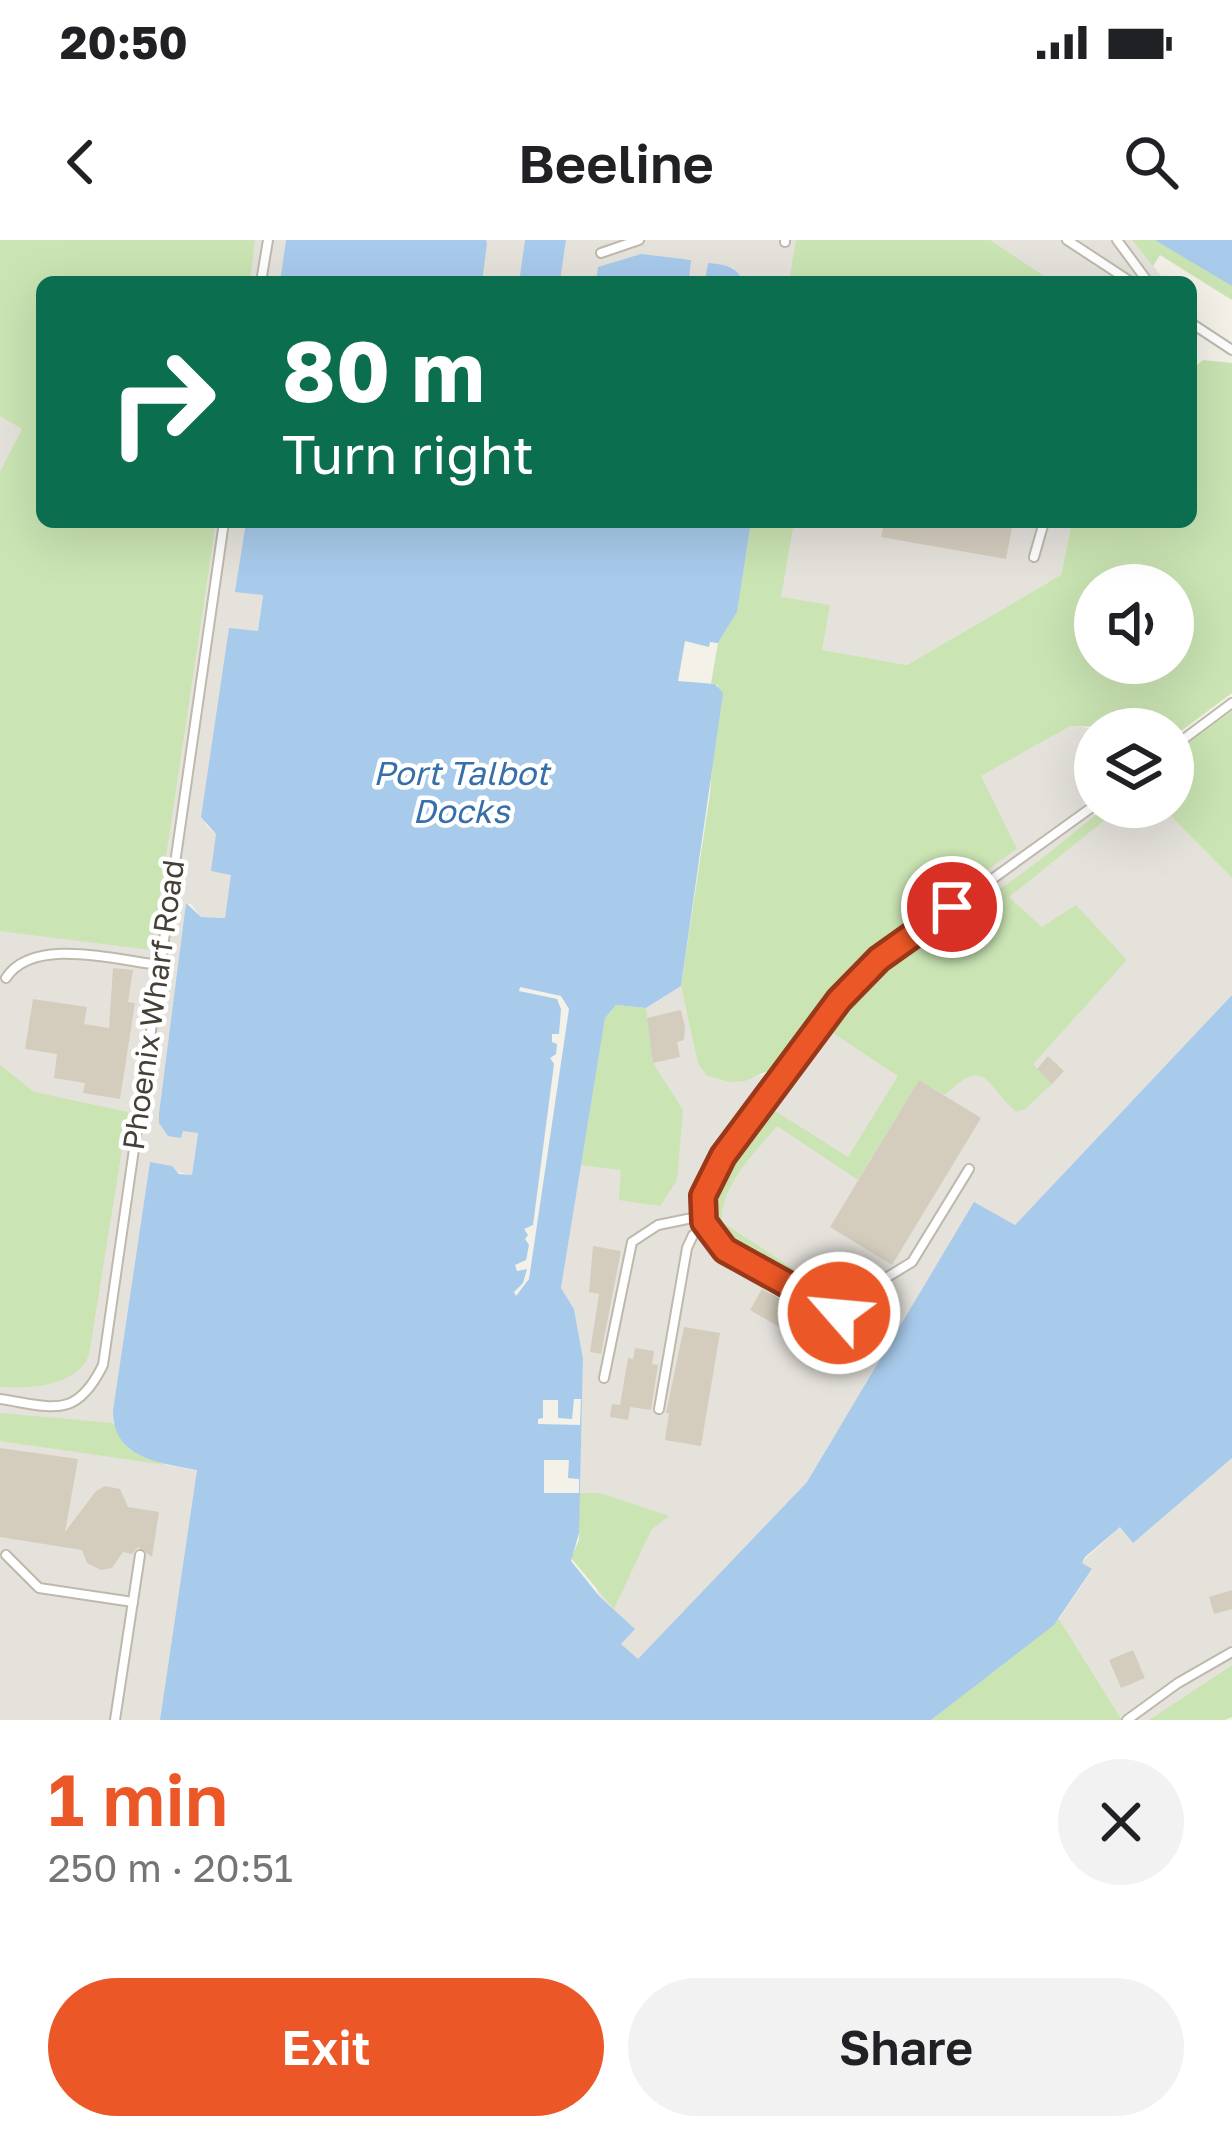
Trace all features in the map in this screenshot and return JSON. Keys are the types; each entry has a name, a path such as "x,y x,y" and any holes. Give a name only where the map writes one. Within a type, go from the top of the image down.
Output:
{"lane":[{"path":"262,276 268,240"},
{"path":"601,253 640,240"},
{"path":"1067,240 1122,276"},
{"path":"1117,240 1144,276"},
{"path":"1197,327 1232,350"},
{"name":"Phoenix Wharf Road","path":"0,1400 74,1405 87,1395 103,1365 223,528"},
{"path":"1034,557 1042,528"},
{"path":"1194,732 1232,704"},
{"path":"861,1324 721,1246 702,1216 705,1191 717,1166 854,982 892,949 1074,820"},
{"path":"6,978 25,959 45,953 159,964"},
{"path":"850,1318 871,1287 912,1262 969,1168"},
{"path":"604,1378 632,1242 658,1225 702,1216"},
{"path":"659,1409 686,1253 693,1235 706,1227"},
{"path":"6,1555 38,1588 133,1602"},
{"path":"115,1720 140,1555"},
{"path":"1127,1720 1232,1652"}],"shaded area":[{"path":"0,240 286,240 281,276 36,276 36,528 245,528 236,591 263,594 258,631 229,629 206,825 216,834 232,874 225,918 201,917 186,904 159,1113 159,1123 198,1132 192,1176 150,1163 113,1410 113,1423 166,1465 197,1470 160,1720 0,1720"},
{"path":"486,240 525,240 520,276 483,276"},
{"path":"566,240 1132,240 1161,276 739,276 733,267 708,264 706,276 688,276 690,259 598,267 597,276 561,276"},
{"path":"750,528 1071,528 1061,575 907,665 821,650 735,619"},
{"path":"941,708 1074,726 1074,828 1183,828 1232,878 1232,995 1015,1225 975,1203 807,1482 638,1660 621,1644 635,1629 599,1596 579,1533 583,1359 574,1309 561,1288 604,1024 646,1008 681,986 698,1064 707,1076 729,1082 767,1074 782,1065 866,970 919,929 955,892 1017,849"},
{"path":"1232,1458 1232,1665 1149,1720 1122,1720 1059,1619 1092,1570 1081,1563 1120,1527 1133,1542"}],"green space":[{"path":"0,240 255,240 251,276 36,276 36,528 215,528 152,950 0,931 0,472 22,429 0,416"},
{"path":"796,240 990,240 1044,276 790,276"},
{"path":"1132,240 1232,240 1232,300 1160,255 1153,266"},
{"path":"1203,360 1232,363 1232,693 1194,721 1194,708 1074,708 1074,726 981,776 1017,849 866,956 817,1012 781,1065 745,1081 707,1076 698,1064 681,986 710,794 718,685 711,683 718,643 737,612 750,528 793,528 781,597 830,605 822,650 907,665 1061,575 1071,528 1197,528 1197,365"},
{"path":"1232,711 1232,878 1183,828 1194,828 1194,739"},
{"path":"1079,828 1095,828 1009,897 1042,927 1076,905 1127,960 1033,1064 1052,1084 1016,1112 984,1078 969,1077 945,1095 919,1080 858,1180 777,1126 733,1182 722,1222 838,1298 790,1279 735,1245 719,1227 713,1208 716,1189 738,1151 772,1109 848,1157 898,1076 830,1031 872,984 914,948"},
{"path":"616,1005 646,1008 653,1063 683,1110 677,1180 660,1206 619,1200 621,1170 581,1165 605,1018"},
{"path":"0,1065 34,1092 128,1112 89,1355 74,1373 38,1386 0,1387"},
{"path":"0,1413 113,1423 130,1450 166,1465 0,1441"},
{"path":"579,1493 600,1493 669,1516 651,1530 614,1609 571,1558 579,1540"},
{"path":"1059,1619 1122,1720 931,1720"},
{"path":"1232,1665 1232,1717 1149,1720"}],"water":[{"path":"286,240 487,243 483,276 281,276"},
{"path":"525,240 566,240 561,276 520,276"},
{"path":"1155,240 1232,240 1232,286"},
{"path":"641,254 691,260 689,276 597,276 598,267"},
{"path":"708,263 739,276 706,276"},
{"name":"Port Talbot Docks","path":"245,528 750,528 737,612 718,643 710,642 709,647 685,641 678,681 715,684 723,693 681,986 646,1008 616,1005 605,1018 561,1288 574,1309 583,1359 579,1533 571,1561 635,1629 621,1644 638,1659 807,1482 974,1202 1015,1225 1232,995 1232,1458 1133,1543 1120,1527 1085,1557 1082,1563 1092,1569 1054,1625 931,1720 160,1720 197,1470 154,1461 129,1448 120,1439 113,1410 150,1162 192,1175 198,1133 168,1136 159,1123 159,1113 186,903 201,917 225,918 231,875 211,871 216,834 201,817 229,628 258,631 263,595 235,592"}],"pier":[{"path":"520,987 561,996 569,1009 529,1279 516,1296 527,1269 517,1271 515,1265 526,1260 529,1245 524,1229 533,1225 554,1064 550,1058 557,1044 552,1034 559,1034 561,1009 557,999 519,991"},
{"path":"574,1399 581,1399 580,1425 538,1424 543,1418 543,1400 558,1400 558,1418 572,1419"},
{"path":"544,1460 569,1460 568,1478 579,1479 579,1493 544,1493"}],"building":[{"path":"883,528 1012,528 1006,559 881,537"},
{"path":"113,968 133,970 128,1002 135,1003 120,1099 83,1093 85,1083 54,1078 57,1054 25,1049 33,999 87,1007 84,1024 109,1028"},
{"path":"681,1010 685,1027 684,1040 677,1042 680,1057 653,1063 647,1018"},
{"path":"1048,1056 1064,1071 1052,1084 1037,1069"},
{"path":"919,1080 981,1118 892,1265 830,1227"},
{"path":"593,1246 621,1251 601,1354 590,1352 599,1294 589,1292"},
{"path":"762,1289 814,1319 803,1341 750,1310"},
{"path":"684,1327 720,1333 701,1446 665,1440"},
{"path":"635,1348 654,1351 652,1364 658,1365 651,1410 630,1407 628,1420 610,1417 612,1404 620,1405 628,1358 633,1359"},
{"path":"0,1448 78,1459 65,1532 105,1486 120,1489 128,1507 159,1512 152,1557 138,1547 132,1554 123,1552 112,1568 101,1570 87,1563 82,1550 0,1537"},
{"path":"1232,1590 1232,1609 1214,1614 1209,1597"},
{"path":"1133,1650 1145,1678 1121,1688 1109,1660"}],"route":[{"path":"839,1313 725,1250 704,1222 703,1196 723,1156 839,1000 879,959 952,907"}]}
